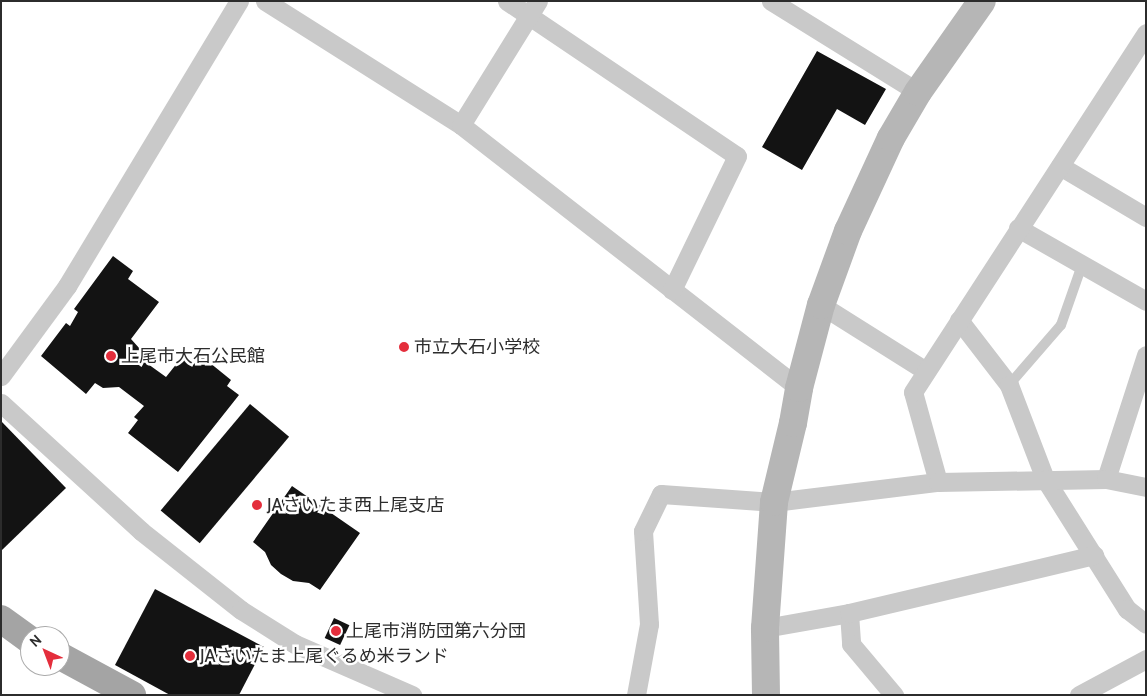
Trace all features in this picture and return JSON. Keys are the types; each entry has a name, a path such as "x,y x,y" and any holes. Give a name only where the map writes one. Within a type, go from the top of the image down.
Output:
{"main road":[{"path":"1,619 20,633"},
{"path":"70,661 132,695"}],"street":[{"path":"1,376 67,286 238,1"},
{"path":"265,1 462,125 799,388"},
{"path":"507,1 534,8 737,156 672,290"},
{"path":"771,1 918,92"},
{"path":"766,695 765,628 774,502 793,423 799,388 821,305 848,231 891,138 918,92 982,1"},
{"path":"462,125 534,8"},
{"path":"938,482 913,392 1146,33"},
{"path":"1060,166 1146,217"},
{"path":"1018,228 1146,301"},
{"path":"821,305 926,371"},
{"path":"959,320 1009,385 1044,479 1127,609 1146,624"},
{"path":"1106,479 1146,355"},
{"path":"1,403 140,531 241,610 294,644 412,695"},
{"path":"636,695 649,624 643,531 661,494 774,502 938,482 1106,479 1146,487"},
{"path":"765,628 849,613 1094,555"},
{"path":"849,613 852,644 894,695"},
{"path":"1079,695 1146,658"}],"lane":[{"path":"1009,385 1061,325 1082,265"}],"building":[{"path":"817,51 886,89 865,125 837,109 802,170 762,147"},
{"path":"113,256 133,271 128,279 159,302 131,339 140,349 141,359 166,377 182,357 191,364 199,354 231,380 227,386 239,395 178,472 128,433 138,420 134,417 144,406 119,387 103,388 95,383 86,394 41,356 66,323 70,326 78,312 74,309"},
{"path":"250,404 289,437 200,543 161,510"},
{"path":"1,421 66,488 1,551"},
{"path":"292,486 360,533 320,590 309,583 293,581 281,574 271,565 265,552 253,542"},
{"path":"155,589 264,647 239,695 170,695 115,665"},
{"path":"334,618 349,625 340,645 325,638"}],"place":[{"name":"市立大石小学校","path":"404,347"},
{"name":"上尾市大石公民館","path":"111,356"},
{"name":"JAさいたま西上尾支店","path":"257,505"},
{"name":"上尾市消防団第六分団","path":"336,631"},
{"name":"JAさいたま上尾ぐるめ米ランド","path":"190,656"}]}
